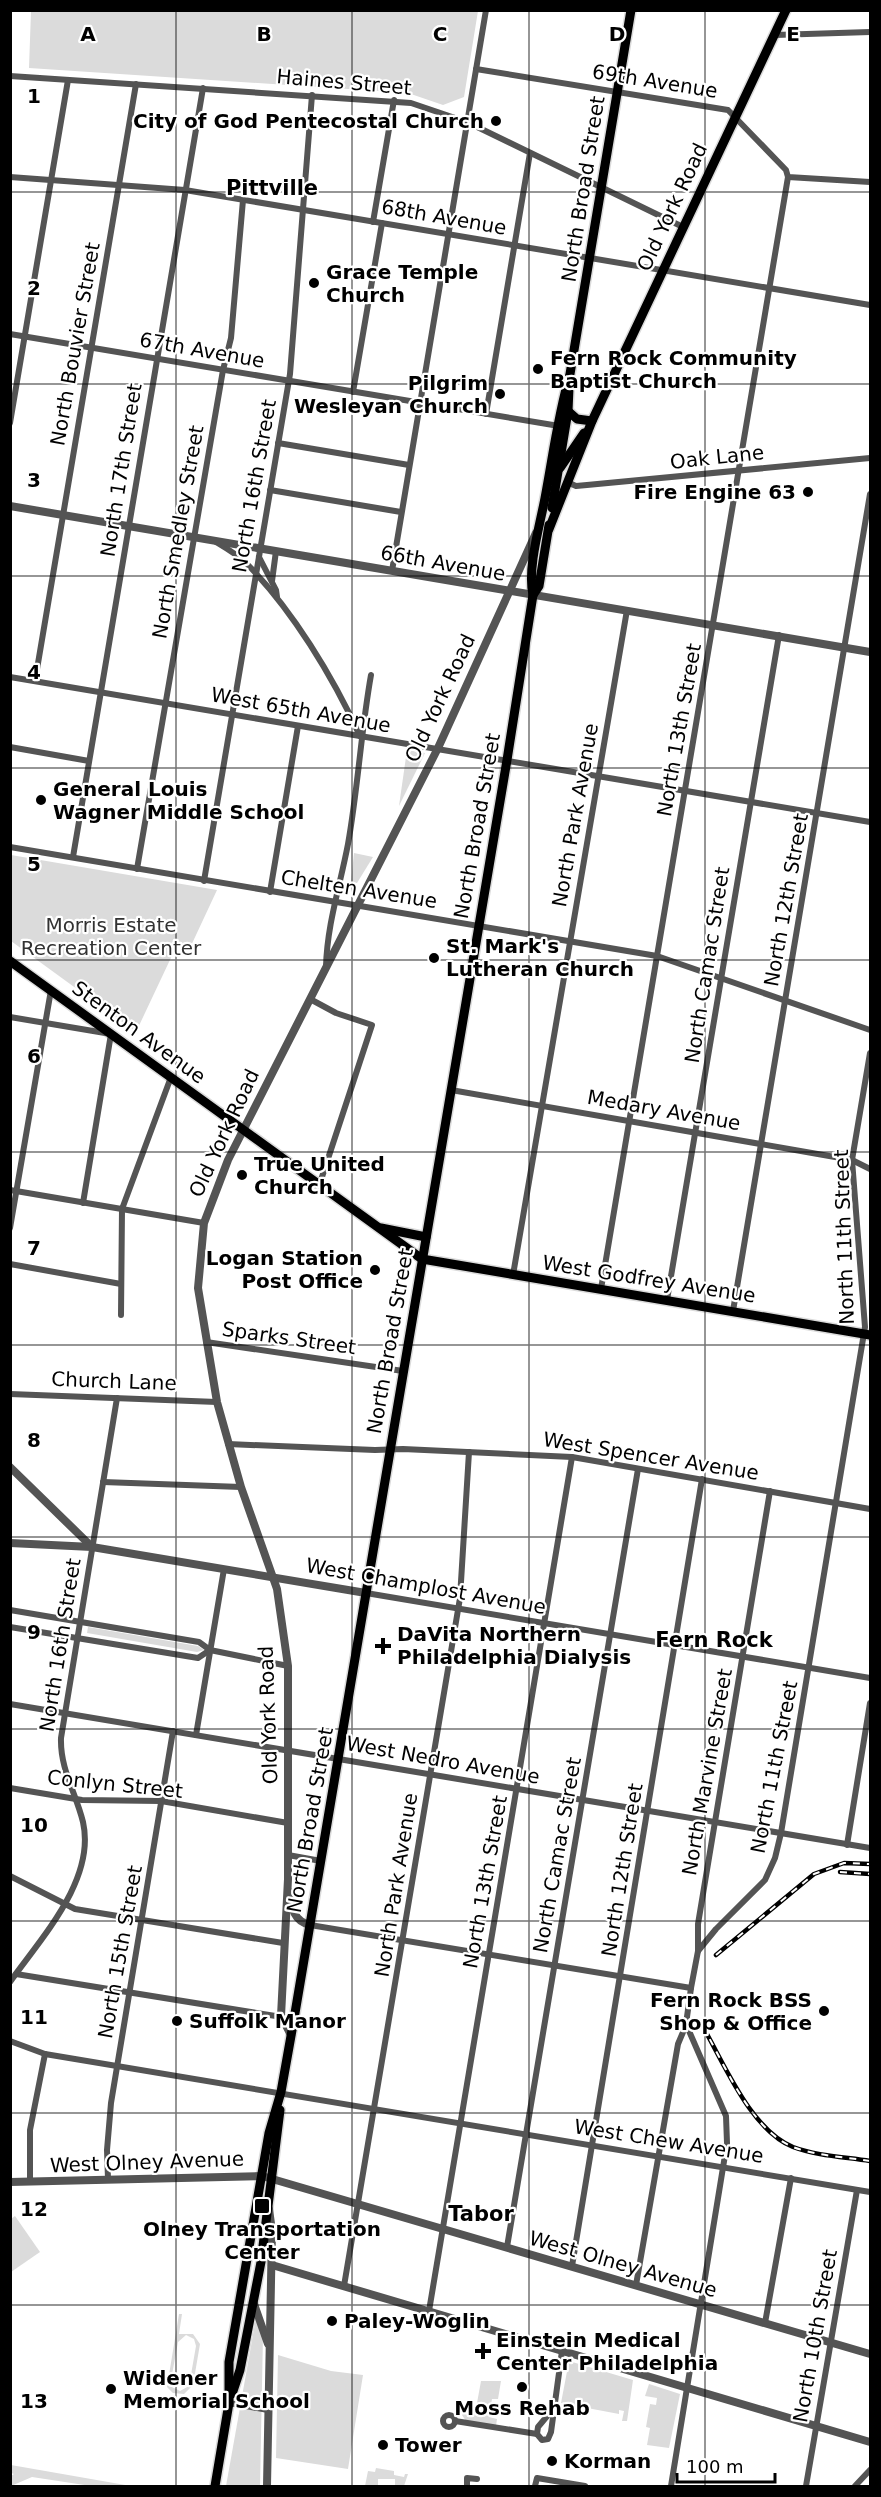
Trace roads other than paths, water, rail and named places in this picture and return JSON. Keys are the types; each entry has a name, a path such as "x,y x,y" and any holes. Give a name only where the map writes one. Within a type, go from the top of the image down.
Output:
{"main road":[{"name":"North Broad Street","path":"229,2403 229,2362 267,2177 279,2136 281,2092 507,760 533,595 531,584 540,523 561,427 631,10"},
{"name":"Old York Road","path":"549,529 592,420 786,10"},
{"name":"North Broad Street","path":"533,595 539,586 549,529 558,471 561,427 568,411 570,374"},
{"path":"568,411 577,419 592,420"},
{"name":"Old York Road","path":"548,483 592,420"},
{"name":"Stenton Avenue","path":"10,961 370,1224 422,1259"},
{"path":"370,1224 390,1231 426,1237"},
{"name":"West Godfrey Avenue","path":"422,1259 867,1334"},
{"name":"North Broad Street","path":"215,2487 229,2403 240,2370 252,2301 268,2205 267,2177"}],"street":[{"path":"392,571 486,10"},
{"path":"775,35 870,32"},
{"name":"69th Avenue","path":"476,69 728,110 786,170 788,177"},
{"name":"Haines Street","path":"10,76 394,100 427,107 467,122 683,227"},
{"path":"10,423 68,80"},
{"name":"North Bouvier Street","path":"35,681 136,84"},
{"name":"North 17th Street","path":"72,857 203,88"},
{"name":"North 16th Street","path":"204,880 288,381 312,95"},
{"path":"373,222 394,100"},
{"path":"486,414 530,153"},
{"name":"68th Avenue","path":"10,177 185,190 870,304"},
{"path":"788,177 870,182"},
{"name":"North 13th Street","path":"601,1289 788,177"},
{"name":"North Smedley Street","path":"137,869 223,370 231,338 243,200"},
{"path":"353,392 382,223"},
{"name":"67th Avenue","path":"10,334 561,427"},
{"path":"278,443 409,465"},
{"name":"Oak Lane","path":"567,482 576,486 870,458"},
{"path":"270,490 401,512"},
{"name":"North 12th Street","path":"733,1311 870,494"},
{"name":"66th Avenue","path":"10,506 215,541 259,552 276,551 870,652"},
{"name":"Old York Road","path":"291,2035 281,2016 288,1879 288,1666 277,1589 241,1487 217,1402 198,1288 204,1223 213,1192 470,683 508,591 540,523"},
{"path":"215,541 244,560 277,597 337,689 360,736"},
{"path":"272,581 276,551"},
{"path":"259,552 277,597"},
{"name":"North Park Avenue","path":"513,1275 544,1106 627,610"},
{"name":"North Camac Street","path":"667,1300 779,635"},
{"path":"326,968 327,938 357,788 360,736 371,675"},
{"name":"West 65th Avenue","path":"10,677 870,822"},
{"path":"270,892 298,726"},
{"path":"10,747 89,761"},
{"name":"Chelten Avenue","path":"10,847 657,956 870,1030"},
{"path":"10,1228 14,1191 51,990"},
{"path":"310,999 336,1013 372,1025 320,1186"},
{"path":"10,1017 111,1034 83,1203"},
{"name":"North 11th Street","path":"686,2024 698,1951 716,1929 765,1880 775,1858 781,1833 867,1334 852,1160 870,1053"},
{"path":"121,1315 122,1209 171,1077"},
{"name":"Medary Avenue","path":"451,1090 762,1143 852,1160 870,1169"},
{"path":"14,1191 204,1223"},
{"path":"10,1264 121,1284"},
{"name":"Sparks Street","path":"206,1342 404,1371"},
{"name":"Church Lane","path":"10,1394 217,1402"},
{"name":"North 16th Street","path":"10,1982 65,1904 81,1873 85,1849 83,1823 66,1777 61,1748 64,1713 117,1398"},
{"name":"West Spencer Avenue","path":"228,1444 572,1457 870,1509"},
{"name":"North Park Avenue","path":"344,2286 459,1610 469,1452"},
{"name":"North 13th Street","path":"429,2312 572,1457"},
{"path":"11,1467 92,1547"},
{"name":"North Camac Street","path":"507,2247 638,1469"},
{"name":"North 12th Street","path":"572,2266 677,1645 702,1479"},
{"path":"103,1482 241,1487"},
{"name":"North Marvine Street","path":"698,1951 698,1924 770,1491"},
{"name":"West Champlost Avenue","path":"10,1543 92,1547 870,1678"},
{"path":"195,1734 224,1569"},
{"path":"10,1610 200,1642 210,1650 288,1666"},
{"path":"10,1627 198,1658 210,1650"},
{"path":"847,1845 870,1703"},
{"name":"West Nedro Avenue","path":"10,1704 870,1848"},
{"name":"North 15th Street","path":"108,2179 108,2134 117,2066 173,1731"},
{"name":"Conlyn Street","path":"10,1788 74,1799 161,1801 288,1823"},
{"path":"288,1855 321,1861"},
{"path":"10,1876 75,1909 283,1943"},
{"name":"Old York Road","path":"288,1879 294,1915 302,1923 310,1925"},
{"path":"310,1925 691,1988"},
{"path":"16,1974 294,2019"},
{"path":"636,2285 678,2044 686,2024"},
{"path":"671,2487 727,2143 726,2116 686,2024"},
{"path":"10,2041 45,2054 281,2092"},
{"path":"30,2182 30,2130 45,2054"},
{"name":"West Chew Avenue","path":"281,2092 870,2192"},
{"name":"West Olney Avenue","path":"10,2182 267,2177 870,2354"},
{"path":"765,2323 791,2178"},
{"name":"North 10th Street","path":"806,2487 857,2190"},
{"path":"267,2487 272,2265 272,2231 268,2205"},
{"path":"272,2265 870,2442"},
{"path":"252,2301 269,2348"},
{"path":"455,2421 537,2434 542,2440 550,2437 562,2351"},
{"path":"229,2403 268,2410"},
{"path":"537,2434 538,2427 553,2409"},
{"path":"855,2487 870,2470"},
{"path":"466,2487 467,2478 477,2479"},
{"path":"535,2487 537,2478 585,2487"}],"railway":[{"path":"716,1955 814,1874 844,1863 870,1864"},
{"path":"840,1872 870,1874"},
{"path":"703,2027 740,2095 764,2126 778,2139 793,2147 812,2152 870,2161"}],"place":[{"name":"City of God Pentecostal Church","path":"496,121"},
{"name":"Grace Temple Church","path":"314,283"},
{"name":"Fern Rock Community Baptist Church","path":"538,369"},
{"name":"Pilgrim Wesleyan Church","path":"500,394"},
{"name":"Fire Engine 63","path":"808,492"},
{"name":"General Louis Wagner Middle School","path":"41,800"},
{"name":"St. Mark's Lutheran Church","path":"434,958"},
{"name":"True United Church","path":"242,1175"},
{"name":"Logan Station Post Office","path":"375,1270"},
{"name":"DaVita Northern Philadelphia Dialysis","path":"383,1646"},
{"name":"Fern Rock BSS Shop & Office","path":"824,2011"},
{"name":"Suffolk Manor","path":"177,2021"},
{"name":"Olney Transportation Center","path":"262,2206"},
{"name":"Paley-Woglin","path":"332,2321"},
{"name":"Einstein Medical Center Philadelphia","path":"483,2351"},
{"name":"Moss Rehab","path":"522,2387"},
{"name":"Widener Memorial School","path":"111,2389"},
{"name":"Tower","path":"383,2445"},
{"name":"Korman","path":"552,2461"}],"district":[{"name":"Pittville","path":"272,188"},
{"name":"Fern Rock","path":"714,1640"},
{"name":"Tabor","path":"481,2214"}],"park label":[{"name":"Morris Estate Recreation Center","path":"111,936"}]}
